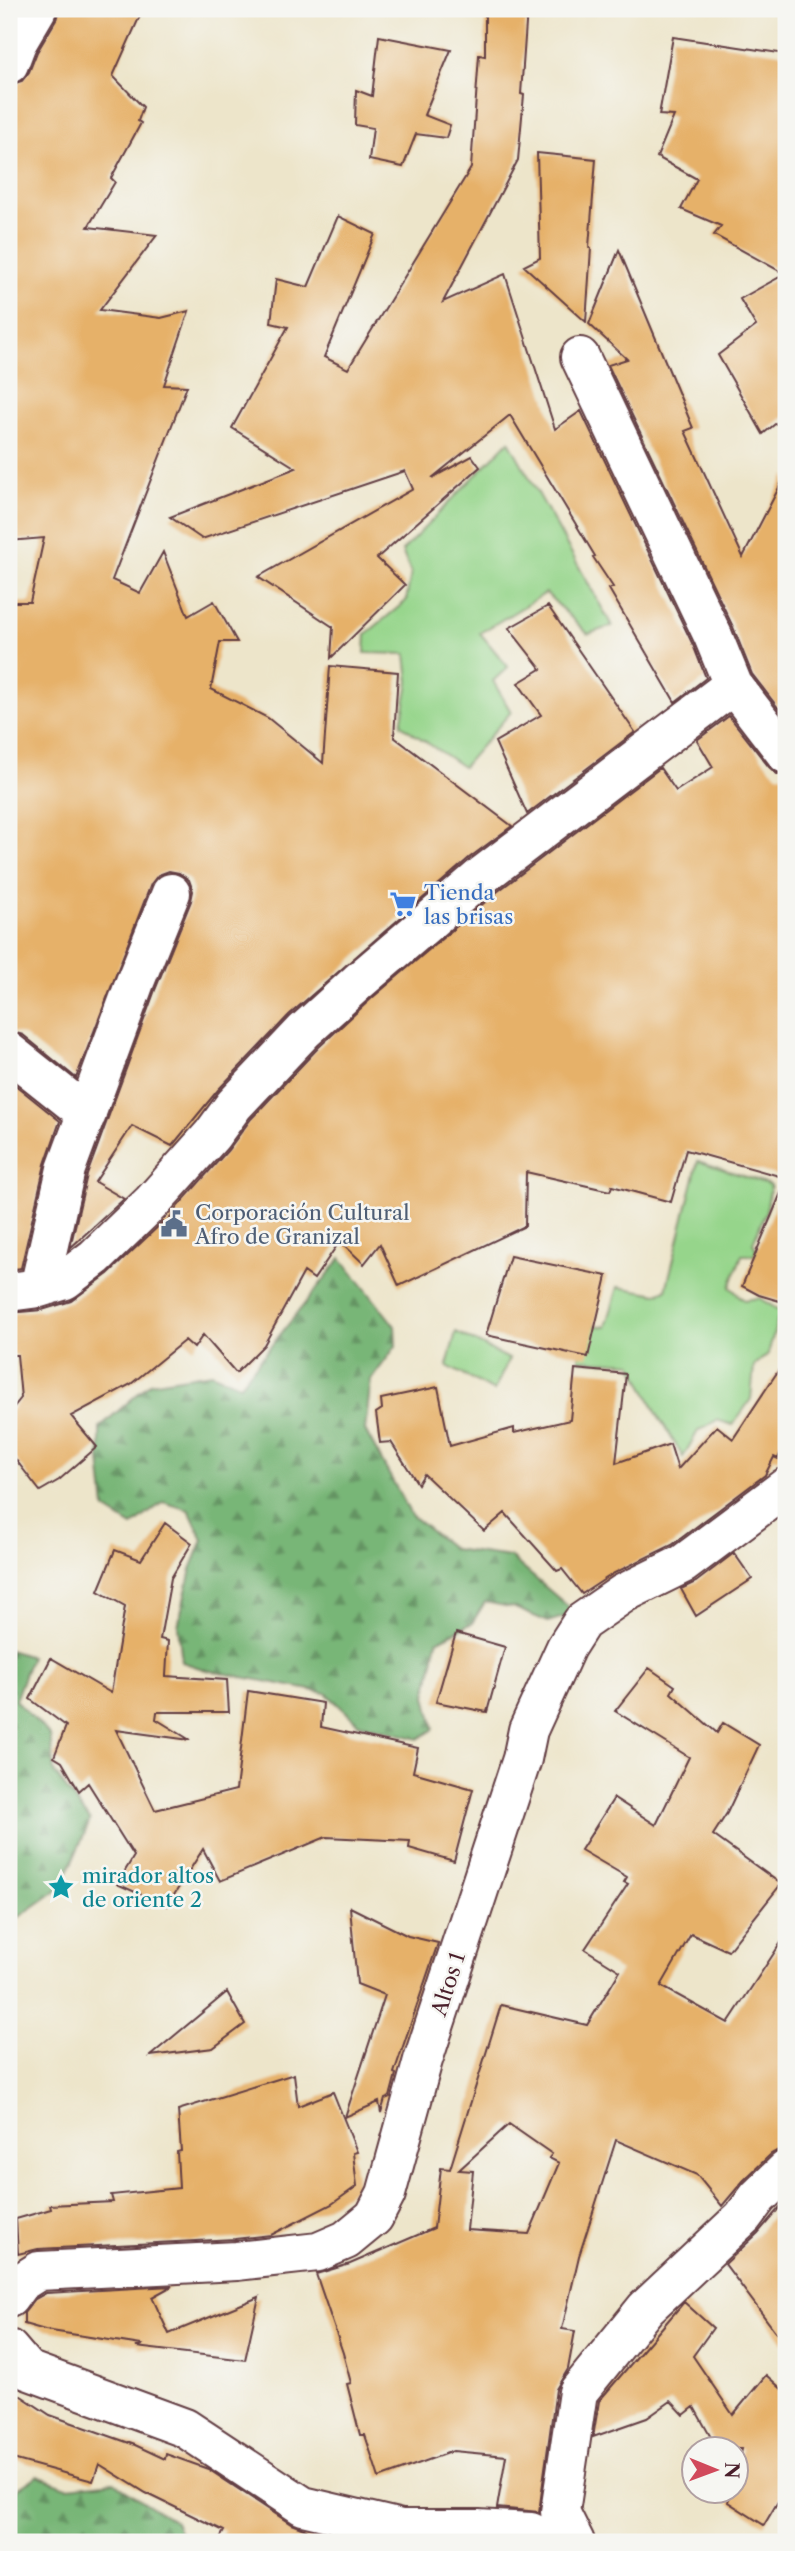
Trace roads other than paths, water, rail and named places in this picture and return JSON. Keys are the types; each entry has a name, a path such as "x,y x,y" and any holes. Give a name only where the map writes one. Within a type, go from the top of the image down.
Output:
{"street":[{"path":"9,64 17,43 37,9"},
{"path":"580,357 713,636 733,685 786,754"},
{"path":"24,1290 65,1280 95,1257 152,1202 212,1135 234,1105 304,1031 358,982 483,875 733,685"},
{"path":"24,1290 66,1169 171,894"},
{"path":"9,1052 87,1114"},
{"name":"Altos 1","path":"9,2298 20,2283 39,2272 237,2261 318,2252 346,2240 374,2217 386,2194 423,2060 522,1759 528,1730 566,1647 582,1622 624,1594 683,1564 739,1525 786,1487"},
{"path":"575,2542 560,2512 578,2392 646,2308 743,2217 758,2197 786,2170"},
{"path":"9,2348 27,2370 185,2428 303,2506 401,2529 531,2532 549,2542"}],"place":[{"name":"Tienda las brisas","path":"403,904"},
{"name":"Corporación Cultural Afro de Granizal","path":"174,1224"},
{"name":"mirador altos de oriente 2","path":"61,1887"}]}
